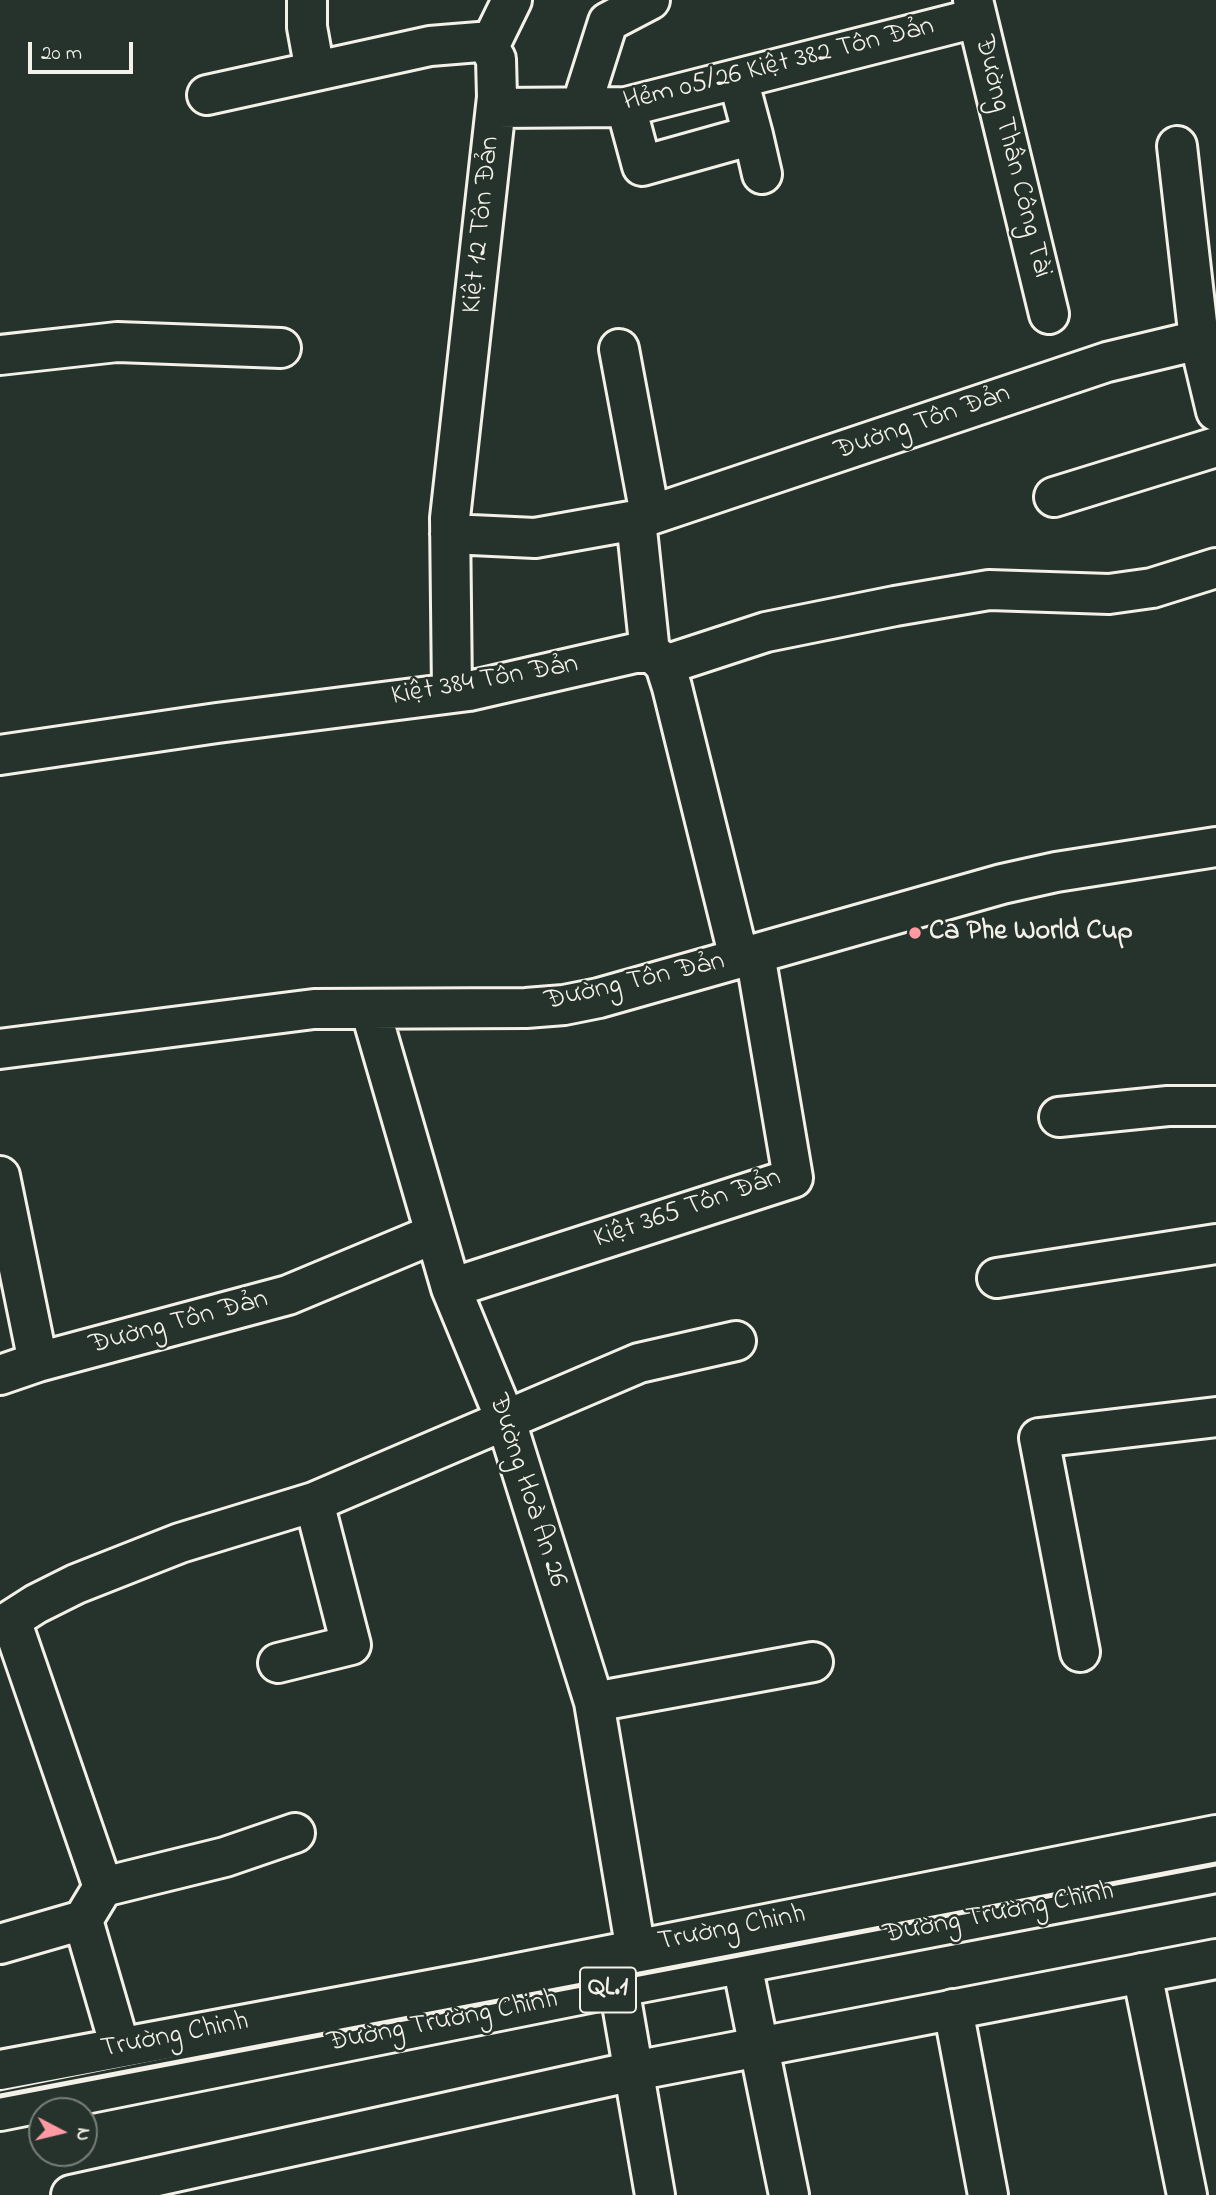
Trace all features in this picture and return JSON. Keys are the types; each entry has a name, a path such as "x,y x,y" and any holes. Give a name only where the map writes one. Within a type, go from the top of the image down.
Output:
{"main road":[{"path":"307,0 307,27 315,71"},
{"path":"206,95 430,46 478,42 489,47 512,0"},
{"path":"581,107 608,22 650,0"},
{"name":"Hẻm 05/26 Kiệt 382 Tôn Đản","path":"496,108 626,107 738,79 974,9"},
{"name":"Đường Thân Công Tài","path":"974,9 1049,314"},
{"name":"Kiệt 12 Tôn Đản","path":"452,692 450,534 496,108 496,59 489,47"},
{"path":"738,79 762,174"},
{"path":"626,107 642,166 753,135"},
{"path":"1177,146 1199,340 1216,411"},
{"name":"Đường Tôn Đản","path":"450,534 535,538 643,517 1107,362 1199,340"},
{"path":"0,355 117,342 281,348"},
{"path":"619,349 643,517 657,659 747,956"},
{"path":"1054,497 1216,447"},
{"path":"657,659 766,632 989,590 1109,594 1152,588 1216,568"},
{"name":"Kiệt 384 Tôn Đản","path":"0,755 217,723 469,691 626,655 657,659"},
{"name":"Đường Tôn Đản","path":"0,1049 314,1009 526,1008 565,1005 599,998 1002,884 1056,872 1216,847"},
{"name":"Kiệt 365 Tôn Đản","path":"451,1287 793,1178 747,956"},
{"name":"Đường Hoà An 26","path":"370,1009 451,1287 506,1421 594,1702 632,1973 634,2071 655,2195"},
{"path":"1059,1117 1168,1106 1216,1106"},
{"path":"0,1176 38,1362 0,1375"},
{"name":"Đường Tôn Đản","path":"38,1362 288,1295 434,1234"},
{"path":"997,1278 1216,1244"},
{"path":"103,1887 6,1623 76,1584 167,1548 314,1502 639,1363 736,1341"},
{"path":"1080,1652 1039,1438 1216,1417"},
{"path":"278,1663 351,1645 314,1502"},
{"path":"594,1702 813,1661"},
{"path":"0,1944 83,1920 103,1887 225,1857 295,1833"},
{"name":"Trường Chinh","path":"0,2070 478,1982 632,1973 1216,1835"},
{"name":"Đường Trường Chinh","path":"0,2111 632,1973 742,1964 1216,1873"},
{"path":"83,1920 120,2047"},
{"path":"71,2195 759,2045 1216,1959"},
{"path":"742,1964 789,2195"},
{"path":"1142,1973 1187,2195"},
{"path":"953,2009 988,2195"}],"railway":[{"path":"0,2096 1216,1864"}],"place":[{"name":"Ca Phe World Cup","path":"915,933"}]}
